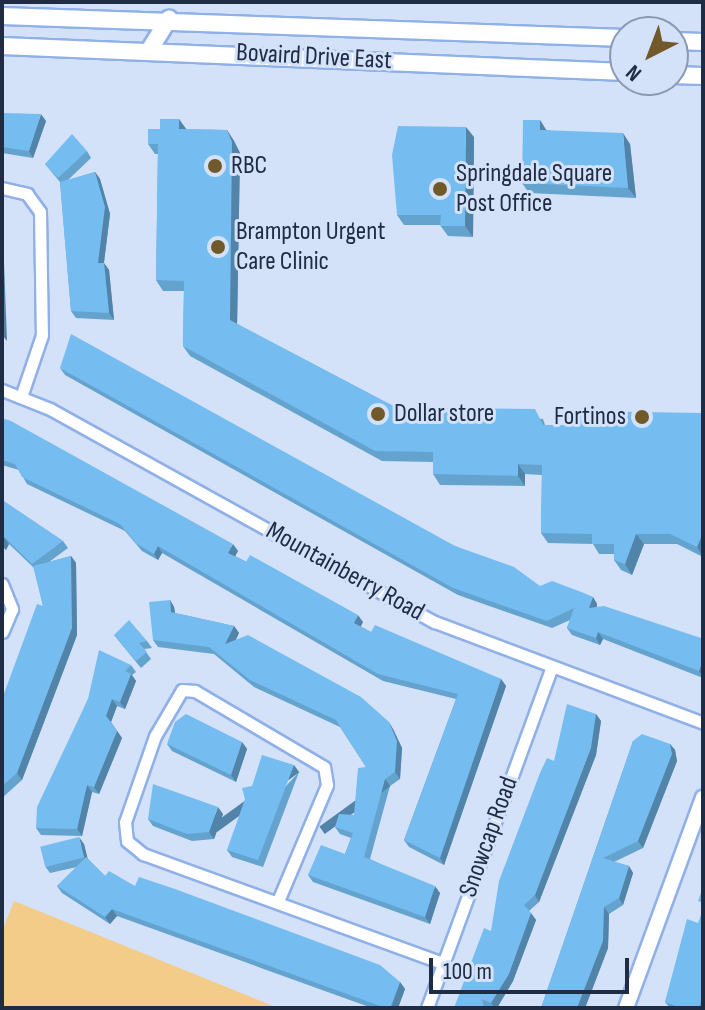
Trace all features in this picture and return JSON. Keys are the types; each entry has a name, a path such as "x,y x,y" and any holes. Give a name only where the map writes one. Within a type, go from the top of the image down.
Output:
{"main road":[{"name":"Bovaird Drive East","path":"2,16 169,18 609,37"},
{"path":"150,49 169,18"},
{"name":"Bovaird Drive East","path":"2,46 150,49 609,71"}],"street":[{"path":"2,188 27,194 40,212 42,335 21,397"},
{"name":"Mountainberry Road","path":"2,390 21,397 435,622 703,723"},
{"path":"2,584 12,609 2,632"},
{"name":"Snowcap Road","path":"427,1008 552,667"},
{"path":"278,901 327,785 324,767 195,691 182,690 155,736 125,822 127,841 278,901 443,963"},
{"path":"626,1008 703,798"}],"shaded area":[{"path":"14,901 278,1008 2,1008 2,931"}],"building":[{"path":"2,113 41,114 29,151 2,147"},
{"path":"160,119 179,119 179,129 227,130 232,142 230,320 395,407 535,409 543,425 573,425 573,411 703,413 703,535 697,547 670,534 636,534 625,564 614,560 614,544 592,544 592,534 541,533 542,465 518,464 518,476 433,474 433,452 375,451 183,346 184,281 156,280 158,144 148,144 148,129 160,129"},
{"path":"523,120 540,120 540,130 623,133 628,188 522,183"},
{"path":"398,126 466,127 465,226 440,226 441,215 397,215 392,155"},
{"path":"72,134 87,151 58,178 45,164"},
{"path":"95,172 105,207 98,263 104,263 109,313 71,311 60,182"},
{"path":"71,334 455,546 514,567 540,586 552,581 593,597 589,608 604,606 703,639 703,660 699,671 598,632 596,638 567,628 574,608 547,621 453,588 60,368"},
{"path":"2,418 233,544 228,553 246,562 250,555 358,615 354,623 371,632 375,625 501,679 440,858 404,840 458,694 378,674 158,546 154,554 137,544 120,524 22,477 15,464 2,460"},
{"path":"2,500 63,541 32,564 4,537 2,540"},
{"path":"71,556 72,628 17,773 2,786 2,699 37,604 43,606 33,566"},
{"path":"170,600 171,612 234,626 225,644 248,635 361,697 389,722 397,741 395,772 385,779 364,857 435,886 425,917 308,875 321,845 345,854 353,833 335,827 339,814 354,815 358,768 366,767 336,720 250,680 209,647 153,640 149,602"},
{"path":"129,620 147,641 139,643 147,652 136,661 114,635"},
{"path":"99,650 131,665 125,671 131,674 120,702 112,699 106,716 117,731 94,787 87,785 77,829 36,828 37,807 88,699"},
{"path":"567,704 596,714 591,748 535,895 524,905 531,913 509,974 491,1003 482,999 484,1008 454,1008 484,928 491,931 499,881 540,773 547,758 554,761"},
{"path":"186,714 242,742 231,775 167,744 175,722"},
{"path":"642,734 670,744 672,754 638,841 603,858 629,866 619,898 604,907 603,941 577,1008 541,1008 633,741"},
{"path":"262,755 294,765 258,860 227,850 245,799 242,788 252,786"},
{"path":"153,784 218,807 209,832 187,834 148,819"},
{"path":"79,837 84,857 45,867 40,847"},
{"path":"86,857 105,876 109,871 135,886 139,877 380,965 400,982 390,1008 112,909 105,917 57,886"},
{"path":"703,909 703,997 698,1008 681,1008 665,1002 687,919 698,923"}],"place":[{"name":"RBC","path":"215,166"},
{"name":"Springdale Square Post Office","path":"440,189"},
{"name":"Brampton Urgent Care Clinic","path":"218,247"},
{"name":"Dollar store","path":"378,414"},
{"name":"Fortinos","path":"642,417"}]}
